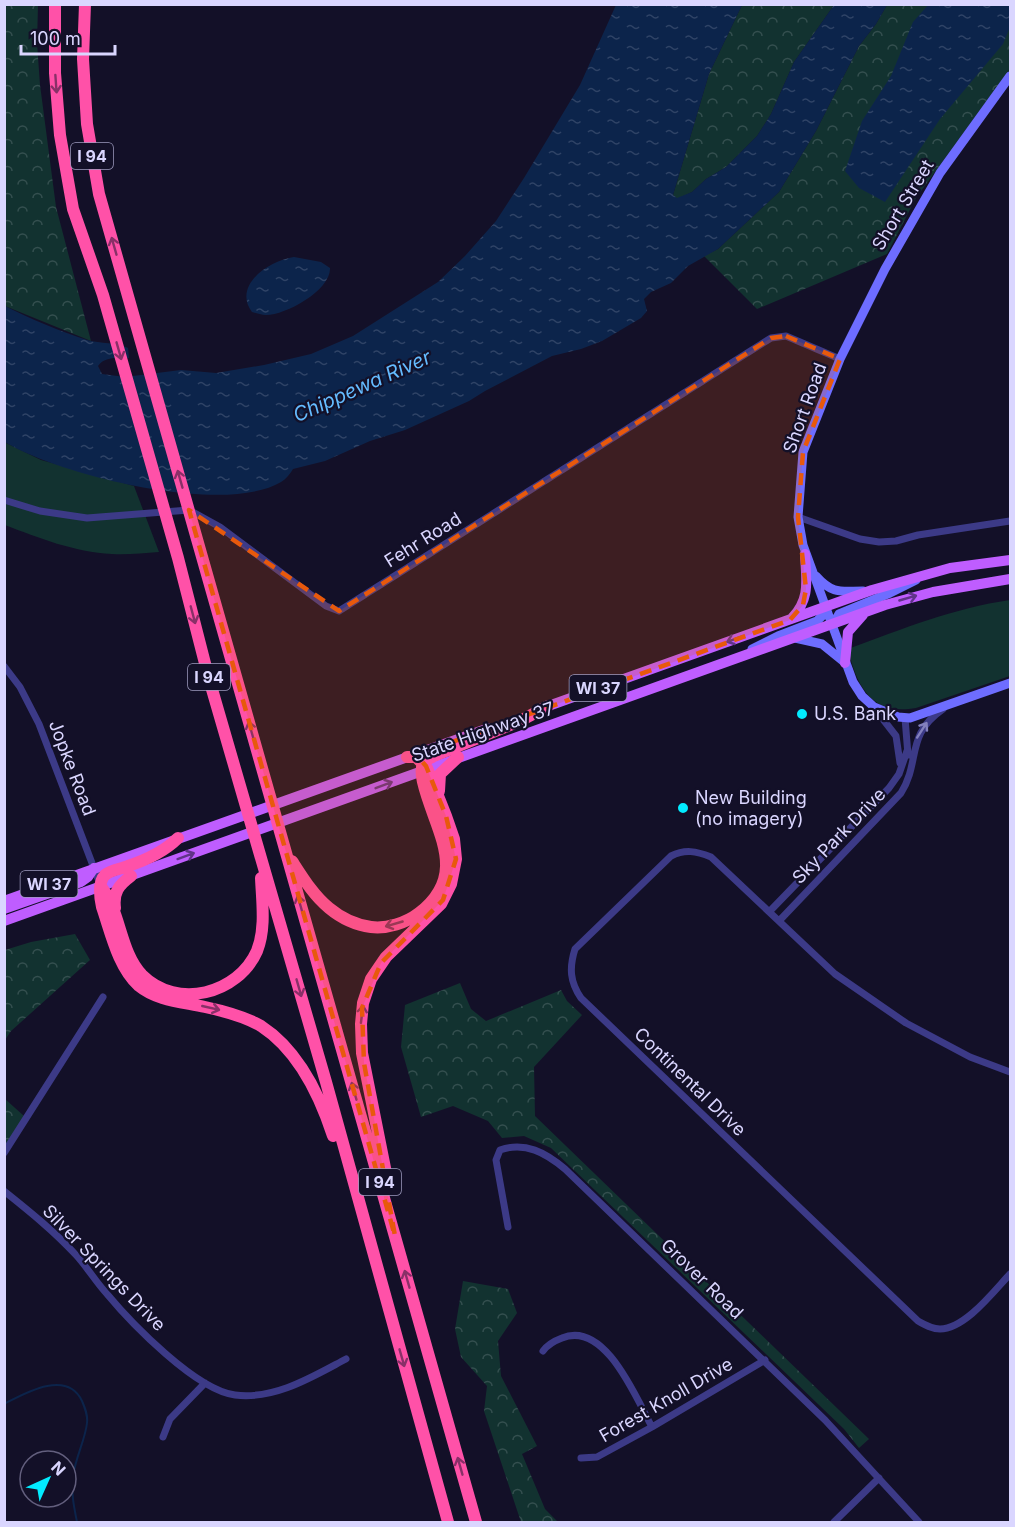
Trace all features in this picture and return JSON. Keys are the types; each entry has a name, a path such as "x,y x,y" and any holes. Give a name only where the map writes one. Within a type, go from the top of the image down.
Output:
{"highway":[{"name":"I 94","path":"55,4 55,73 60,135 73,209 103,295 448,1522"},
{"name":"I 94","path":"85,4 83,59 87,124 99,194 476,1522"},
{"path":"284,845 318,897 333,912 351,922 363,926 384,927 416,916 435,896 444,878 446,856 444,841 425,789 424,767 433,757 520,721 548,706"},
{"path":"407,757 416,757 424,767 446,816"},
{"path":"395,1236 397,1230 364,1063 361,1035 362,1013 368,988 381,963 395,947 435,911 448,892 454,874 456,854 438,780 444,769 458,757"},
{"path":"178,838 165,849 107,874 100,886 102,908 124,966 139,986 158,996 216,1009 253,1022 282,1044 315,1091 325,1114 367,1249 374,1259"},
{"path":"100,886 108,897 137,968 151,982 176,992 194,994 212,991 226,986 246,968 259,944 263,915 260,854"},
{"path":"121,932 114,897 120,885 131,876"}],"main road":[{"path":"790,620 805,601 805,554"},
{"name":"State Highway 37","path":"4,901 868,591 954,567 1011,560"},
{"name":"State Highway 37","path":"4,921 347,799 424,767 526,735 866,613 933,592 1011,579"},
{"path":"845,663 848,632 866,613"},
{"path":"4,909 81,882 94,868"}],"street":[{"name":"Short Street","path":"840,359 880,278 940,173 1011,76"},
{"name":"Fehr Road","path":"4,500 40,511 87,518 189,510 220,527 326,606 339,611 771,338 786,336 840,359"},
{"name":"Short Road","path":"840,359 803,452 798,517 805,554 833,625 845,663 856,690 874,707"},
{"path":"798,517 860,539 879,542 1011,521"},
{"path":"811,570 822,583 834,591 868,591"},
{"path":"833,625 839,614 900,589 923,575"},
{"path":"724,664 778,636 817,621 822,616 825,606"},
{"path":"795,638 822,644 835,652 845,663"},
{"name":"Jopke Road","path":"4,666 20,687 39,724 100,886"},
{"path":"874,707 886,714 905,718 1011,683"},
{"name":"Sky Park Drive","path":"779,921 896,799 905,786 915,745 921,731 930,719 950,704"},
{"path":"874,707 896,736 901,768"},
{"name":"Sky Park Drive","path":"905,718 910,766"},
{"name":"Sky Park Drive","path":"770,911 889,788 901,768 907,751"},
{"name":"Continental Drive","path":"770,911 711,857 698,851 682,850 671,856 575,949 571,975 574,987 588,1005 918,1321 928,1328 953,1327 966,1319 1011,1274"},
{"path":"770,911 835,974 906,1023 970,1057 1011,1071"},
{"path":"4,1153 103,997"},
{"name":"Grover Road","path":"508,1227 496,1160 500,1150 520,1145 545,1154 565,1169 765,1360 825,1420 919,1522"},
{"name":"Silver Springs Drive","path":"4,1191 65,1243 137,1327 181,1366 206,1383 234,1395 253,1395 290,1387 346,1359"},
{"path":"543,1351 552,1342 568,1335 584,1336 594,1340 611,1356 652,1427"},
{"name":"Forest Knoll Drive","path":"580,1458 597,1457 765,1360"},
{"path":"163,1437 170,1419 206,1383"},
{"path":"834,1522 879,1478"}],"highlighted area":[{"path":"786,336 840,359 803,452 798,517 806,589 803,605 790,620 416,755 426,766 446,816 456,859 443,900 381,963 362,1008 364,1063 395,1236 189,510 339,611 771,338"}],"green space":[{"path":"5,5 38,5 37,43 40,85 56,207 91,341 5,306"},
{"path":"742,5 834,5 794,62 771,114 757,136 726,167 706,179 692,192 677,199 673,195 709,74"},
{"path":"887,5 1010,5 1010,69 916,198 887,254 757,309 704,256 718,249 779,192 816,131 859,46"},
{"path":"4,442 41,460 134,486 159,552 98,553 57,544 5,525"},
{"path":"1010,600 1010,676 916,708 901,709 888,708 878,703 869,696 856,675 848,649 948,614"},
{"path":"75,934 90,960 11,1031 5,1040 5,950 31,942"},
{"path":"460,983 471,1009 486,1021 561,990 567,1001 582,1015 534,1067 535,1116 869,1439 859,1448 844,1429 551,1148 524,1136 502,1138 488,1121 453,1106 421,1117 401,1047 405,1005"},
{"path":"5,1099 24,1116 5,1147"},
{"path":"463,1281 508,1289 517,1313 498,1341 501,1376 537,1446 522,1454 545,1509 558,1522 521,1522 484,1411 487,1386 461,1357 455,1329"}],"water":[{"path":"929,4 1010,5 1010,27 1003,44 940,119 885,202 859,188 845,171 862,121 891,76 913,22"},
{"name":"Chippewa River","path":"616,5 742,5 709,74 673,195 677,198 692,192 706,179 726,167 757,136 771,114 794,62 834,5 887,5 859,46 816,131 779,192 718,249 688,266 671,283 651,292 644,299 647,311 641,318 602,341 552,356 469,401 405,430 370,441 325,461 293,469 281,482 255,491 221,495 183,493 142,487 63,467 30,455 5,442 5,306 77,337 128,348 129,358 112,358 98,366 102,374 125,377 181,370 216,373 311,354 353,336 438,282 496,221 524,178 580,85"},
{"path":"294,257 321,262 330,268 323,285 306,300 285,311 266,315 252,312 247,302 247,292 256,276 274,263"}],"waterway":[{"path":"4,1404 23,1394 45,1386 56,1385 66,1386 75,1391 82,1401 87,1414 87,1423 72,1483 77,1522"},
{"path":"265,1522 272,1522"},
{"path":"377,1522 390,1522"}],"place":[{"name":"U.S. Bank","path":"802,714"},
{"name":"New Building (no imagery)","path":"683,808"}]}
